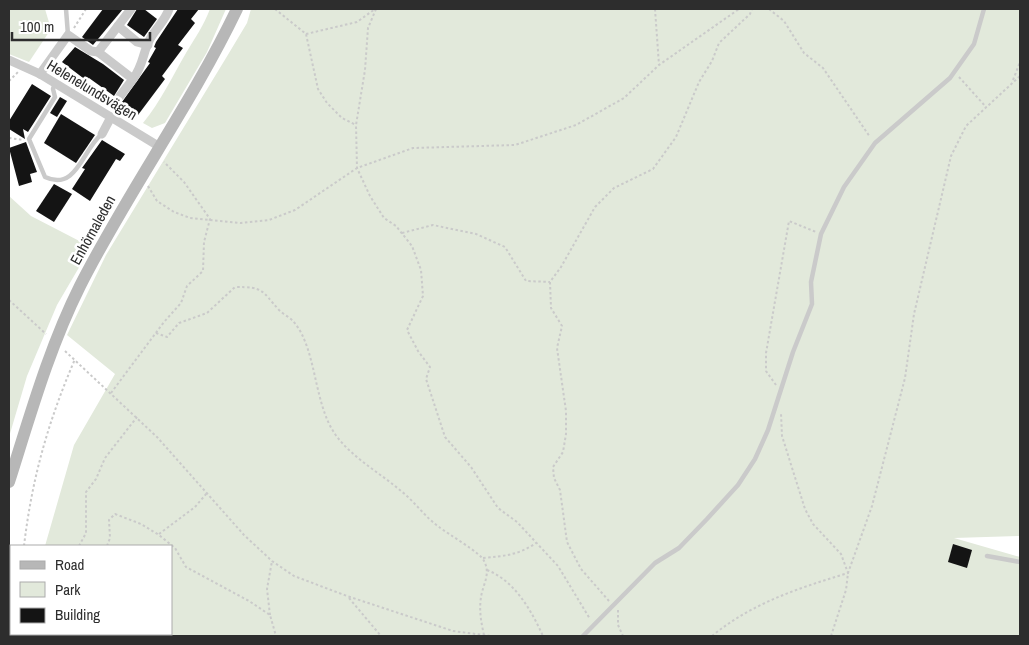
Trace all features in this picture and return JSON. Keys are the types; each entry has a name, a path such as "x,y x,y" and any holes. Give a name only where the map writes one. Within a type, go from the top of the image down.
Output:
{"street":[{"path":"98,52 131,9"},
{"path":"120,96 143,64 148,45 166,16 168,9"},
{"name":"Enhörnaleden","path":"9,482 60,332 80,286 157,150 198,86 237,9"},
{"path":"118,26 137,42 148,45"},
{"path":"40,74 68,35 91,51 98,52 132,79"},
{"name":"Helenelundsvägen","path":"9,60 40,74 111,117 157,150"},
{"path":"102,134 111,117"}],"lane":[{"path":"66,9 68,35"},
{"path":"583,636 655,564 679,548 738,485 755,459 768,430 780,391 812,304 811,282 821,234 844,187 875,143 954,71 974,44 984,9"},
{"path":"55,83 53,89 55,97 29,139 41,171 51,180 66,178 74,174 96,138 102,134"},
{"path":"987,556 1020,562"}],"path":[{"path":"68,35 86,9"},
{"path":"275,9 286,19 299,26 306,34 318,89 327,103 342,118 356,126"},
{"path":"306,34 357,22 376,9"},
{"path":"376,9 368,28 365,70 356,126 357,168 358,174 384,218 396,226 412,246 421,270 423,296 407,330 418,351 430,367 426,379 445,437 471,467 498,508 517,522 558,566 594,625"},
{"path":"655,9 659,65"},
{"path":"142,176 157,201 174,212 190,218 241,222 269,220 296,210 357,168 413,148 515,145 576,126 624,98 659,65 739,9"},
{"path":"610,608 609,599 581,569 567,542 560,490 554,478 553,467 563,452 566,434 566,411 557,348 562,326 551,308 550,282 561,267 595,207 614,188 653,169 676,137 699,82 720,43 750,14 752,9"},
{"path":"769,9 784,21 804,53 823,68 845,104 875,143"},
{"path":"1012,81 1020,62"},
{"path":"954,71 986,107"},
{"path":"832,636 846,590 848,573 872,506 905,378 914,314 952,156 966,126 1012,81 1020,76"},
{"path":"9,138 22,141 29,139"},
{"path":"111,393 181,303 186,286 203,271 204,242 210,219 184,182 157,150"},
{"path":"780,391 766,370 766,353 789,222 821,234"},
{"path":"402,233 432,225 476,234 505,247 526,282 550,282"},
{"path":"156,333 166,337 179,323 207,313 235,287 251,287 267,294 279,311 293,321 304,339 323,410 334,432 345,448 402,491 440,528 484,558 512,556 536,543"},
{"path":"9,300 46,334"},
{"path":"65,350 137,417 244,535 272,561 294,576 347,596 453,631 491,636"},
{"path":"24,545 28,509 43,442 58,398 75,359"},
{"path":"781,409 782,436 805,509 813,524 841,554 848,573"},
{"path":"80,545 86,533 86,492 96,480 105,458 137,417"},
{"path":"159,535 195,507 206,493"},
{"path":"107,545 110,538 109,520 115,514 141,524 171,545"},
{"path":"172,546 186,568 270,615"},
{"path":"484,558 487,570 485,586 481,596 480,620 484,635"},
{"path":"272,561 267,589 270,615 276,636"},
{"path":"487,570 501,575 516,592 531,610 543,636"},
{"path":"712,636 754,607 792,590 848,573"},
{"path":"623,636 618,625 618,609 624,594"},
{"path":"347,596 381,636"}],"green space":[{"path":"9,9 45,9 51,29 29,62 9,54"},
{"path":"210,9 226,9 207,52 165,123 152,128 143,123 166,89"},
{"path":"251,9 1020,9 1020,536 954,538 1020,557 1020,636 41,636 172,635 172,545 45,545 74,445 115,374 67,335 106,255 247,23"},
{"path":"9,196 31,216 91,247 57,305 27,376 9,437"}],"building":[{"path":"103,9 123,9 93,45 82,37"},
{"path":"137,9 144,9 157,19 144,37 127,25"},
{"path":"178,9 199,9 191,19 195,23 178,45 183,48 162,76 165,79 138,115 122,102 150,63 148,62 156,48 154,47 156,42"},
{"path":"75,47 103,64 124,80 114,96 89,78 87,81 62,62"},
{"path":"32,84 51,96 28,132 23,129 25,139 9,129 9,121"},
{"path":"60,97 67,101 57,117 50,113"},
{"path":"61,114 95,135 76,163 44,143"},
{"path":"102,140 125,154 120,161 116,159 90,201 72,189 85,169 82,168"},
{"path":"26,142 37,172 30,174 32,182 19,186 9,148"},
{"path":"54,184 72,194 54,222 36,211"},
{"path":"953,544 972,550 967,568 948,562"}]}
